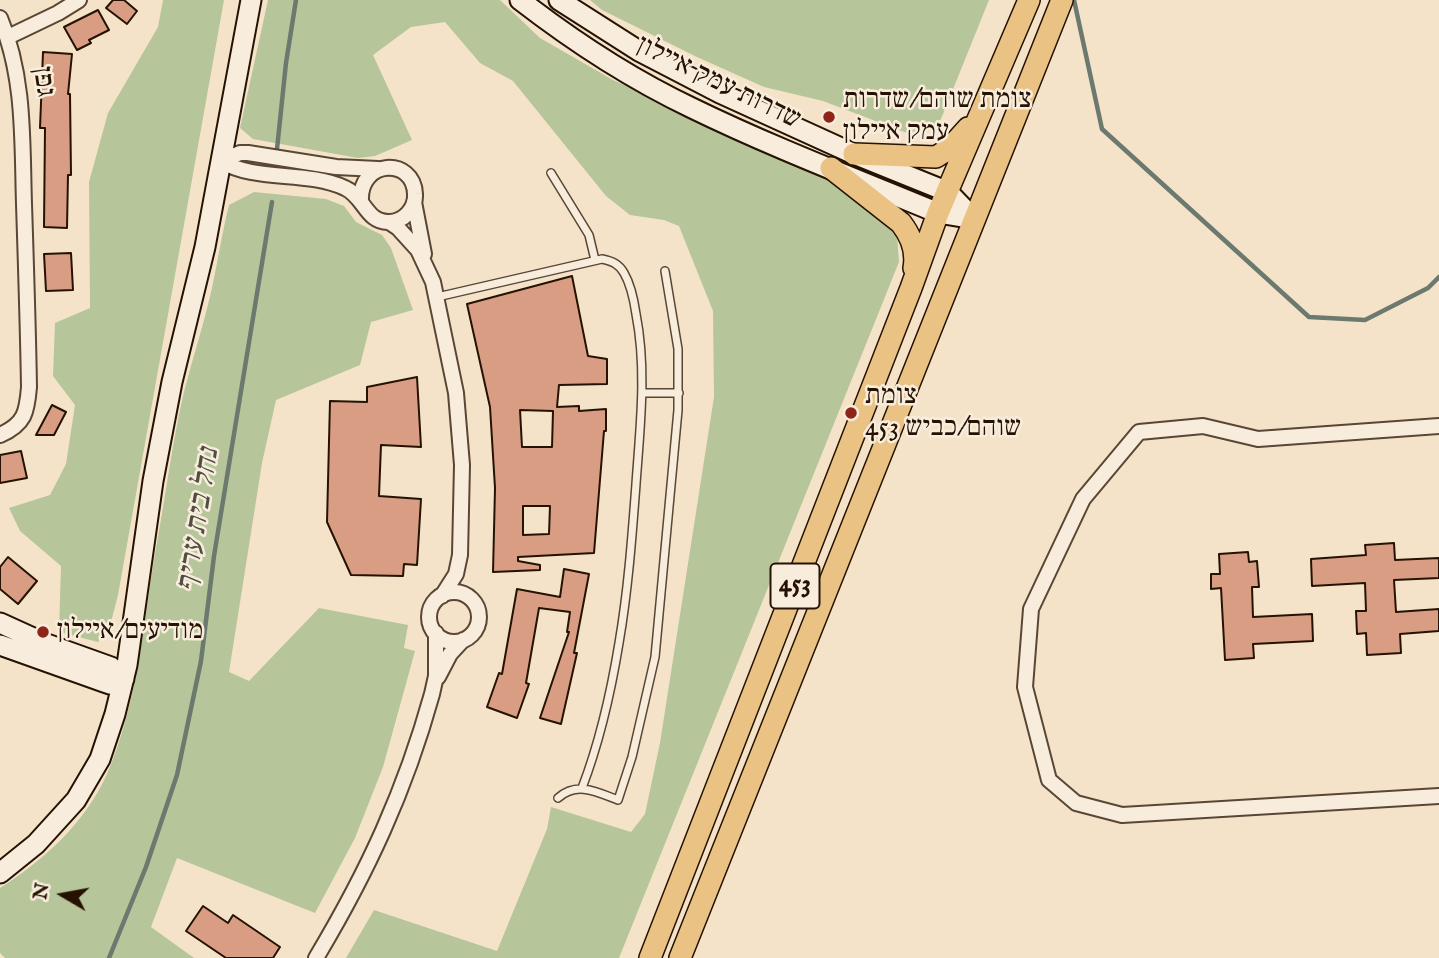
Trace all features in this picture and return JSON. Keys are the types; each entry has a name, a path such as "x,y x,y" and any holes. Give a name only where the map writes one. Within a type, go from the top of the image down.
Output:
{"main road":[{"name":"453","path":"650,958 938,213 1029,0"},
{"name":"453","path":"680,958 1062,0"},
{"path":"855,154 936,157 950,148 985,107"},
{"path":"831,168 891,213 909,233 915,262 911,288"}],"street":[{"path":"8,37 79,0"},
{"path":"0,873 50,830 83,790 108,738 124,679 153,481 172,382 205,247 251,0"},
{"name":"שדרות עמק איילון","path":"520,0 552,25 613,64 690,107 938,213 974,219"},
{"name":"שדרות עמק איילון","path":"559,0 650,57 720,93 855,154 948,192 974,219"},
{"name":"גפן","path":"0,18 17,70 22,118 29,387 27,410 17,427 0,435"},
{"path":"221,161 240,153 248,153 336,167 390,167 405,173 414,186 414,202 426,266 437,297 452,368 460,430 463,499 460,555 456,573 442,596 433,604 430,622 436,633 446,641 463,640"},
{"path":"221,161 234,169 247,172 325,181 347,188 361,201 371,216 389,222 408,238 426,266"},
{"path":"361,201 365,181 379,169"},
{"path":"389,222 403,218 414,202"},
{"path":"1439,426 1258,439 1203,426 1139,432 1083,499 1031,609 1025,687 1049,780 1076,803 1110,812 1122,815 1439,796"},
{"path":"434,685 450,654 472,635 478,624 478,609 464,579 460,555"},
{"path":"442,596 456,592 472,600"},
{"path":"0,623 44,643 111,667 124,679"},
{"path":"316,958 347,906 385,831 415,753 434,685 436,633"},
{"path":"0,645 110,684 124,679"}],"lane":[{"path":"551,173 589,235 594,260"},
{"path":"437,297 594,260 610,261 618,265 628,280 639,327 642,393 631,550 620,642 601,728 582,788"},
{"path":"558,798 573,788 582,788 618,800 644,709 660,612 679,393 678,349 665,271"},
{"path":"642,393 679,393"}],"green space":[{"path":"163,0 224,0 118,595 110,626 98,642 59,632 61,566 20,531 9,508 50,495 66,464 75,405 53,376 55,323 90,308 89,182 108,113 158,27"},
{"path":"268,0 500,0 540,38 613,80 824,174 889,222 897,236 899,262 619,958 346,958 374,910 497,951 547,829 551,807 631,832 645,814 660,743 714,397 713,311 679,226 664,220 630,215 606,196 513,81 480,63 445,22 411,27 373,55 412,140 375,156 358,158 253,139 240,128"},
{"path":"590,0 989,0 941,119 930,130 907,133 823,101 764,87 602,10"},
{"path":"254,192 326,199 344,206 356,222 382,235 391,248 413,310 371,322 360,365 276,400 262,463 229,672 249,681 319,608 408,625 404,648 415,651 383,767 355,838 315,913 177,858 151,927 194,958 5,958 0,953 0,888 47,853 75,824 98,792 118,746 139,660 179,414 209,302 229,205"}],"building":[{"path":"113,0 124,0 137,11 127,24 106,8"},
{"path":"98,10 109,30 89,40 91,43 77,50 64,27"},
{"path":"43,52 72,54 68,94 71,175 68,175 67,228 44,227 45,128 40,128"},
{"path":"71,253 73,290 46,291 44,254"},
{"path":"572,276 588,356 607,359 607,384 559,385 557,407 579,406 579,411 606,409 594,553 518,557 518,561 540,565 540,570 493,572 495,488 490,407 467,304","holes":["520,410 553,411 552,447 522,447","523,506 550,506 549,534 523,535"]},
{"path":"417,377 421,447 381,445 379,496 421,499 417,565 404,564 403,576 351,575 327,522 330,401 367,402 367,387"},
{"path":"52,405 66,412 54,435 36,435"},
{"path":"21,451 27,478 0,483 0,455"},
{"path":"1394,543 1395,560 1439,558 1439,578 1394,580 1396,612 1439,609 1439,631 1400,634 1401,653 1367,655 1366,633 1357,634 1356,611 1366,611 1365,583 1312,586 1311,559 1366,555 1365,545"},
{"path":"1248,552 1249,562 1257,561 1259,587 1252,587 1253,617 1312,614 1313,641 1253,644 1254,658 1225,660 1221,588 1211,589 1211,574 1220,574 1219,554"},
{"path":"8,557 37,581 18,604 0,589 0,567"},
{"path":"564,569 589,574 574,653 577,653 561,724 540,718 569,632 570,612 539,608 526,683 529,684 517,718 487,707 499,673 502,674 517,589 560,597"},
{"path":"203,906 228,923 233,915 280,947 273,958 226,958 186,931"}],"waterway":[{"name":"נחל בית עריף","path":"277,149 296,0"},
{"path":"1074,0 1102,129 1309,317 1365,320 1428,288 1439,277"},
{"name":"נחל בית עריף","path":"109,958 146,867 177,775 201,661 214,556 272,202"}],"place":[{"name":"צומת שוהם/שדרות עמק איילון","path":"829,117"},
{"name":"צומת שוהם/כביש 453","path":"851,413"},
{"name":"מודיעים/איילון","path":"43,632"}]}
